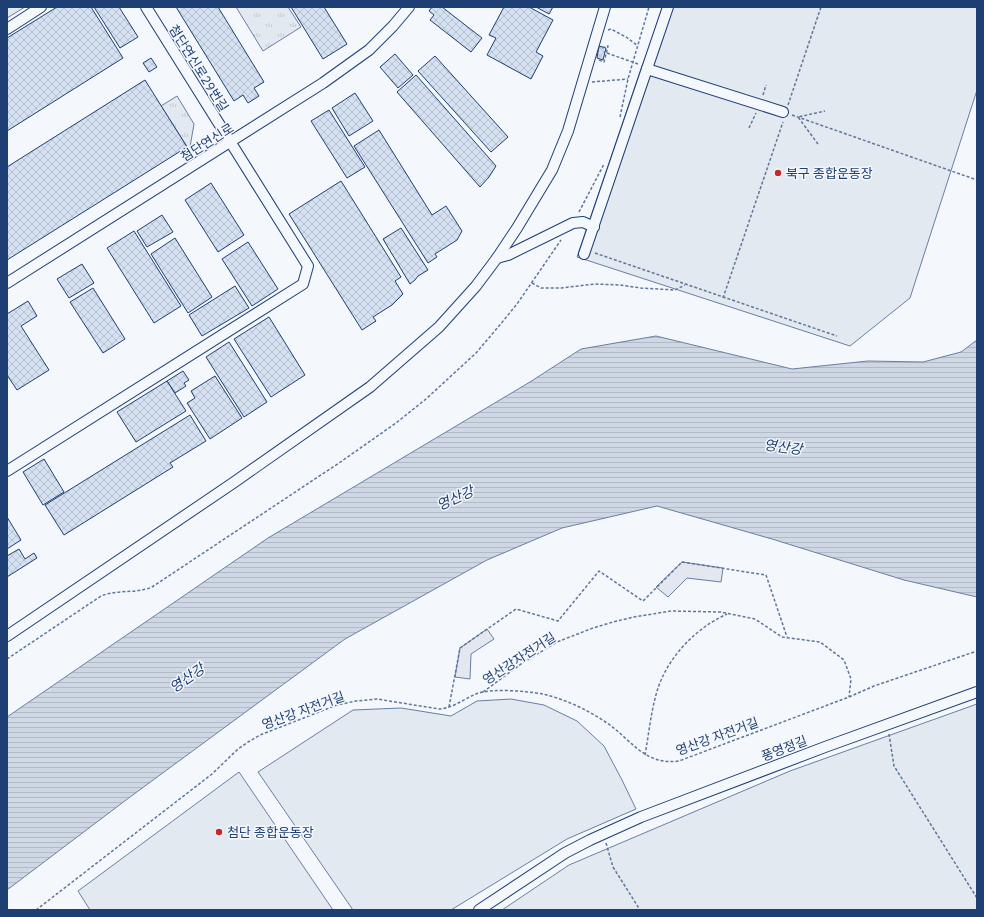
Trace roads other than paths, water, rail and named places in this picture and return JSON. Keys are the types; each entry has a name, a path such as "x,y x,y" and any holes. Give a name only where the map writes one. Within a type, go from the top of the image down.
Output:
{"street":[{"path":"7,28 41,7"},
{"name":"첨단연신로29번길","path":"7,471 303,284 308,266 146,7"},
{"name":"첨단연신로","path":"7,283 231,143 323,83 369,50 393,26 409,7"},
{"path":"7,636 233,483 370,387 439,327 476,286 497,258 552,170 568,131 605,7"},
{"path":"585,252 668,7"},
{"path":"647,69 784,113"},
{"path":"497,258 508,255 573,223 583,222 594,227"},
{"name":"풍영정길","path":"479,910 565,853 641,817 825,747 977,692"}],"water":[{"name":"영산강","path":"656,336 792,369 868,361 923,362 961,352 977,340 977,597 904,580 772,539 657,506 562,528 487,560 345,639 130,797 7,890 7,717 268,538 530,382 581,349"}],"place":[{"name":"북구 종합운동장","path":"778,173"},
{"name":"첨단 종합운동장","path":"219,832"}]}
